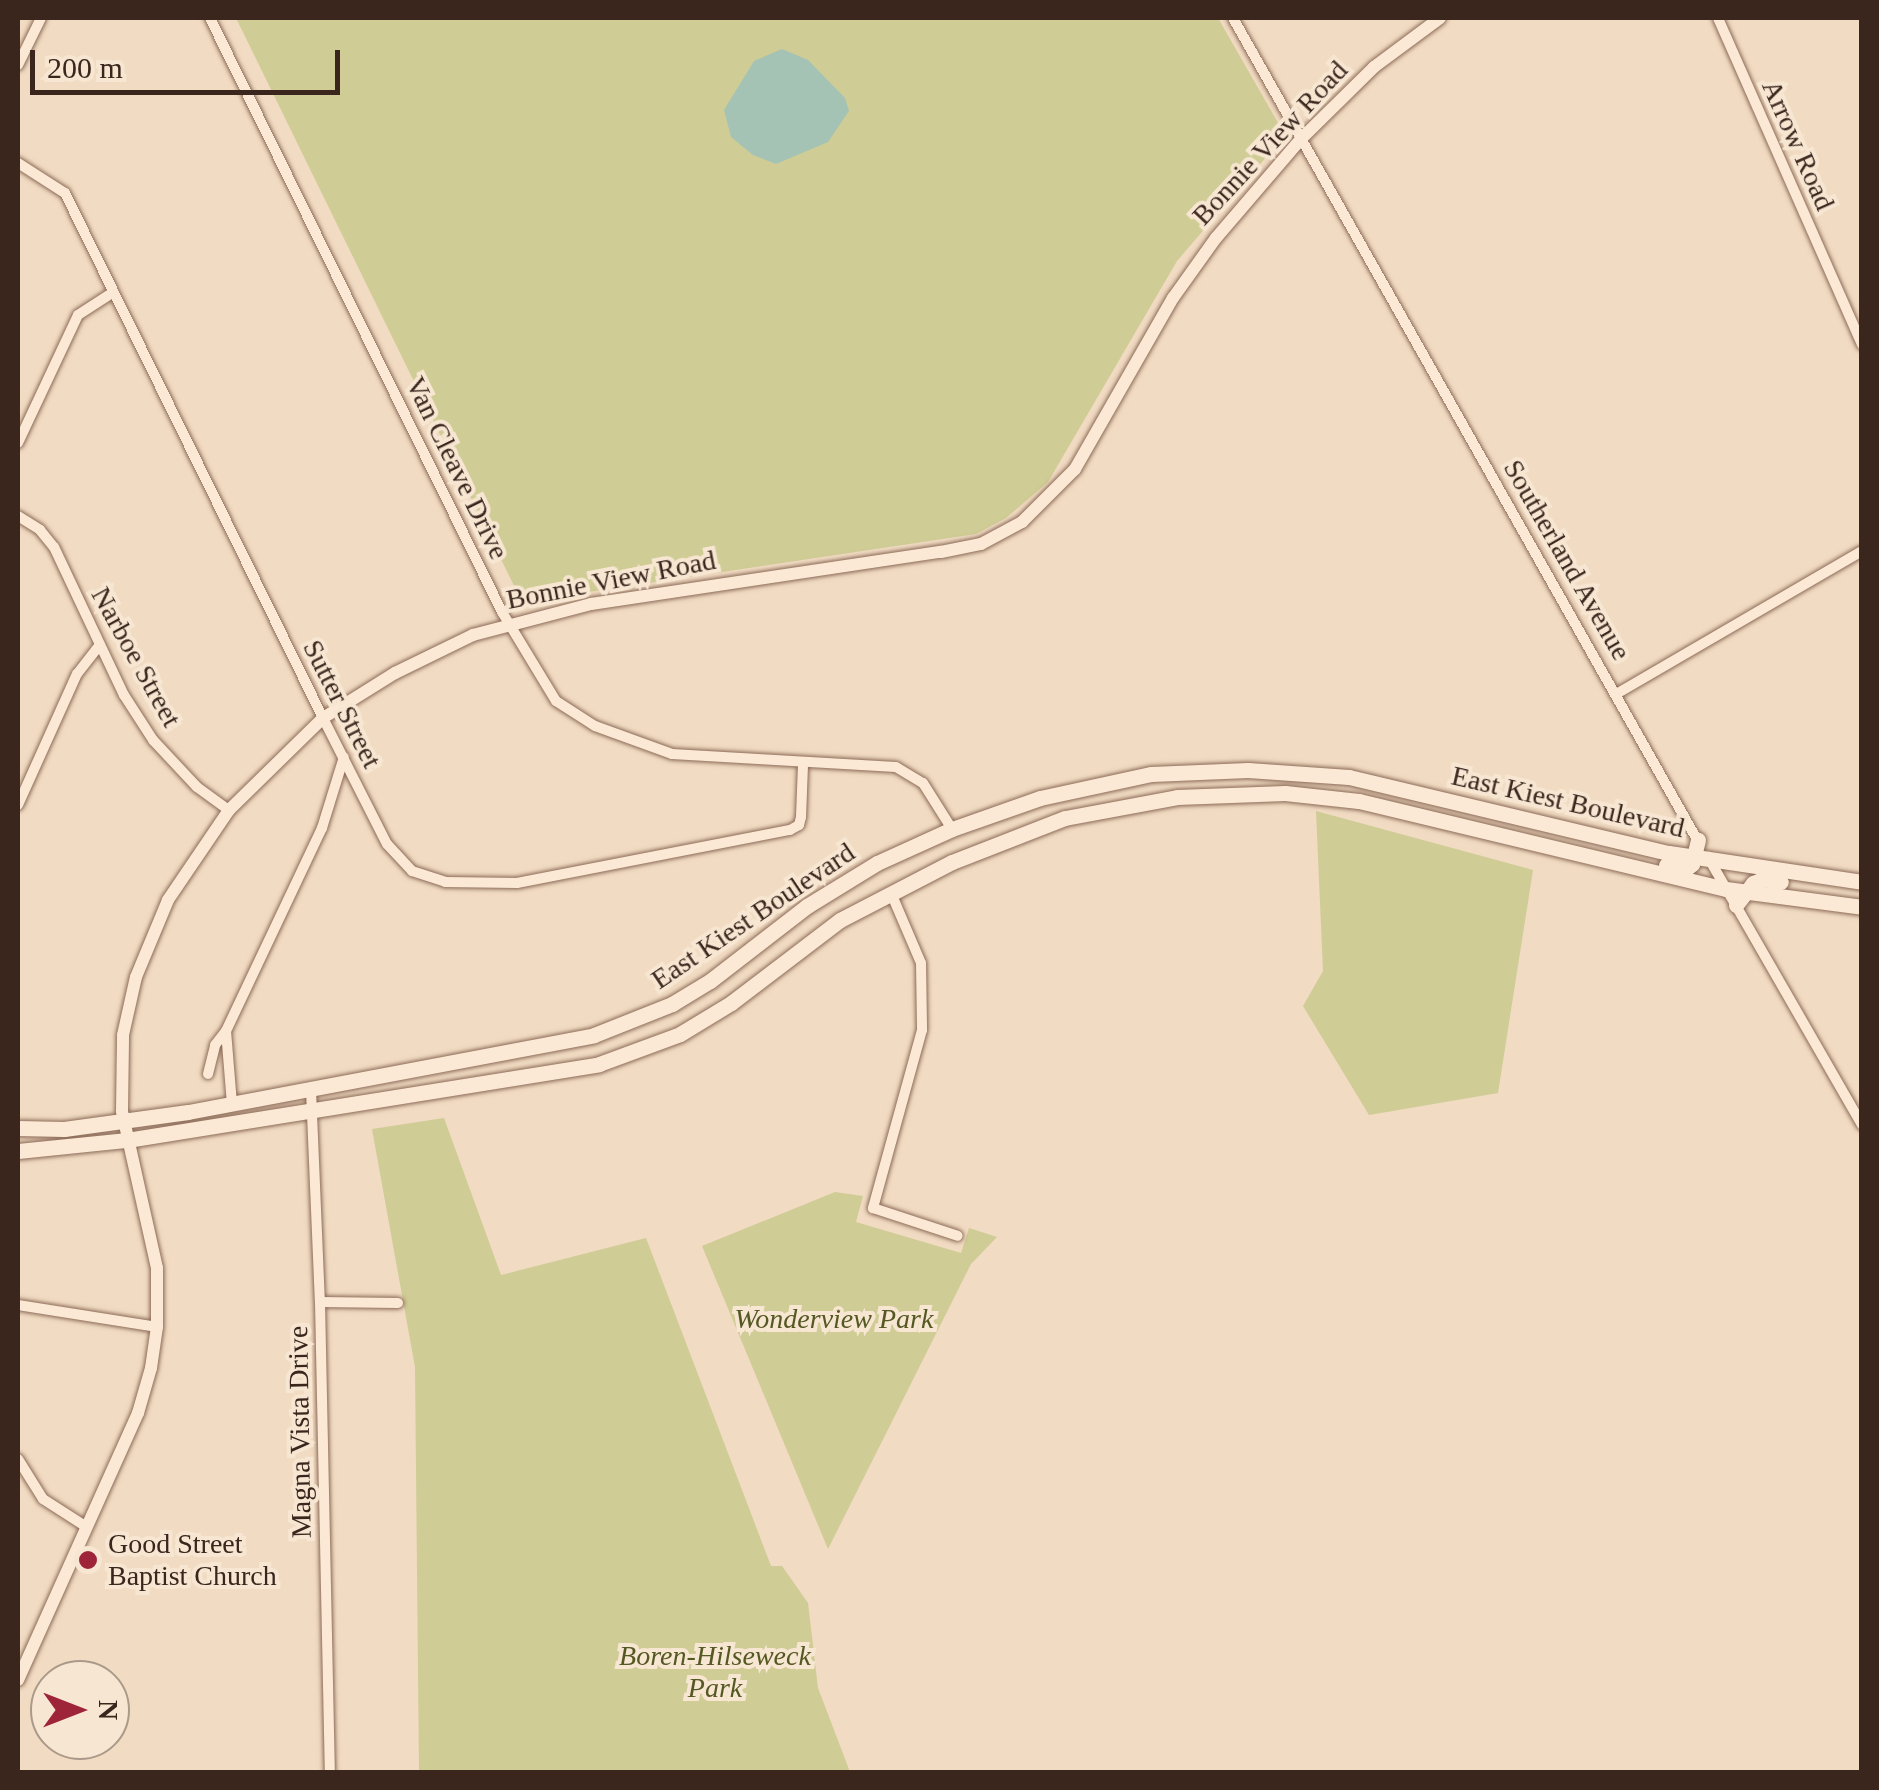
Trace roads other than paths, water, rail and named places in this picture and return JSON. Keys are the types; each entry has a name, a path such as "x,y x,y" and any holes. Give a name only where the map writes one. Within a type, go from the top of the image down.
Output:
{"main road":[{"name":"East Kiest Boulevard","path":"18,1128 64,1129 232,1104 556,1043 637,1019 710,981 807,906 876,864 952,828 1103,782 1203,770 1286,772 1368,781 1701,859 1862,882"},
{"path":"1284,792 1286,772"},
{"name":"East Kiest Boulevard","path":"18,1151 127,1140 599,1064 650,1047 731,1004 840,920 952,862 1065,818 1176,797 1284,792 1412,812 1726,889 1740,899 1862,907"},
{"path":"1618,863 1642,860 1686,869 1701,859 1698,840"},
{"path":"1740,899 1763,879 1806,885 1823,878"}],"street":[{"path":"18,65 41,18"},
{"name":"Van Cleave Drive","path":"210,18 508,623 556,701 595,726 672,754 896,767 909,772 933,794 952,828"},
{"name":"Southerland Avenue","path":"1233,18 1698,840"},
{"name":"Bonnie View Road","path":"18,1680 138,1413 157,1327 153,1242 127,1140 120,1068 136,976 168,900 228,810 323,718 436,652 508,623 591,604 941,552 980,544 1022,522 1050,499 1075,469 1193,266 1300,139 1374,67 1440,18"},
{"name":"Arrow Road","path":"1718,18 1862,345"},
{"name":"Sutter Street","path":"18,163 65,192 387,844 412,871 445,882 498,884 795,828 800,817 804,764"},
{"path":"18,443 78,316 112,293"},
{"name":"Narboe Street","path":"18,516 54,547 100,645 153,740 197,787 228,810"},
{"path":"1618,693 1862,551"},
{"path":"18,805 77,674 100,645"},
{"path":"208,1074 215,1045 226,1031 322,828 345,756"},
{"path":"1701,859 1726,889"},
{"path":"891,893 920,963 922,1030 872,1208 958,1236"},
{"path":"1740,899 1862,1125"},
{"path":"226,1031 232,1104"},
{"name":"Magna Vista Drive","path":"311,1090 320,1302 330,1772"},
{"path":"320,1302 398,1303"},
{"path":"18,1305 157,1327"},
{"path":"18,1459 43,1499 85,1526"}],"place":[{"name":"Good Street Baptist Church","path":"88,1560"}],"park label":[{"name":"Wonderview Park","path":"834,1319"},
{"name":"Boren-Hilseweck Park","path":"715,1672"}]}
